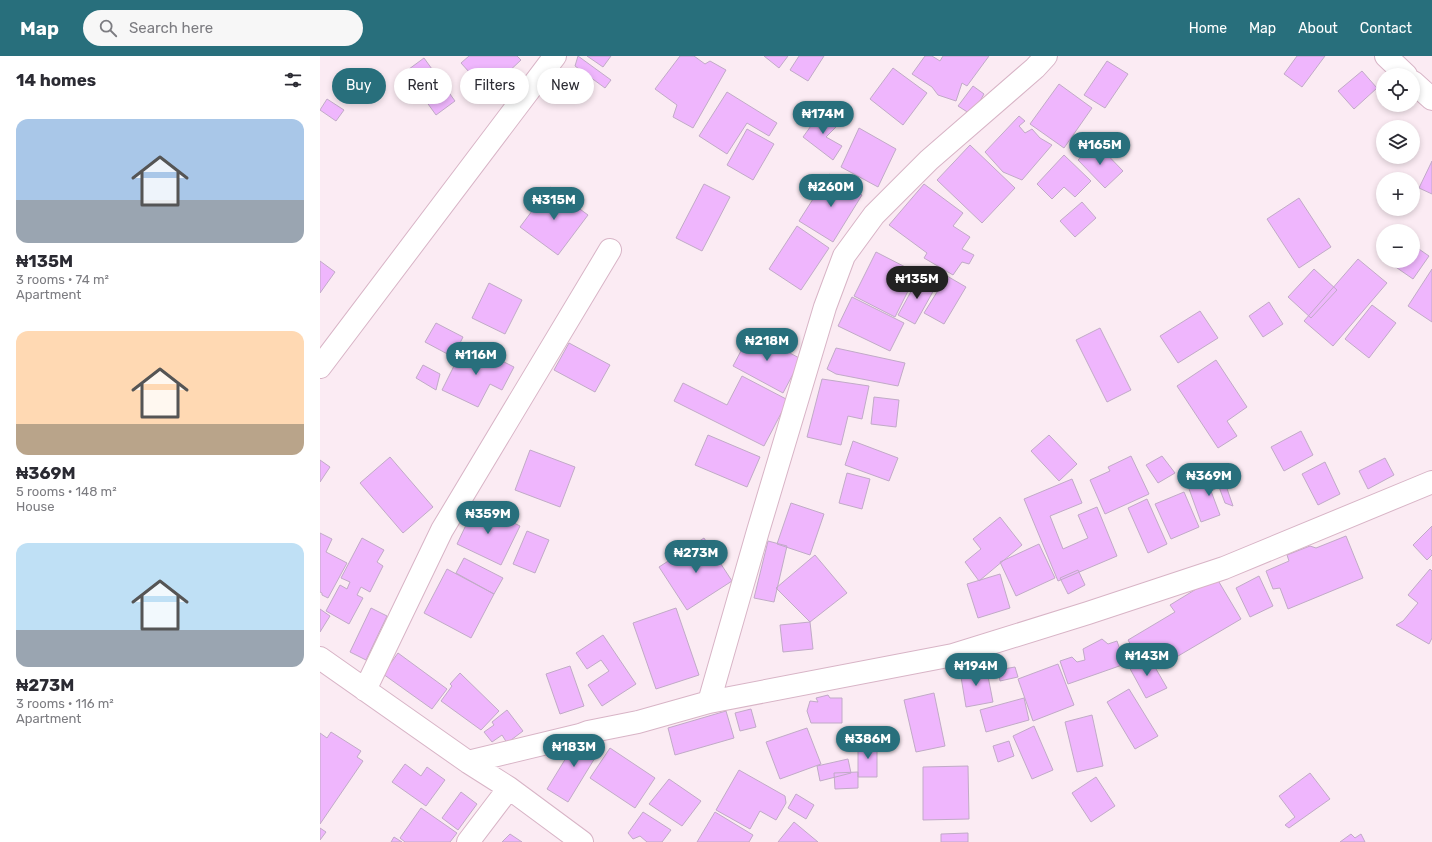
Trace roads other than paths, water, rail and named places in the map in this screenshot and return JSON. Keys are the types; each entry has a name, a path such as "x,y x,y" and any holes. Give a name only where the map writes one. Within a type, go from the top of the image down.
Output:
{"street":[{"path":"320,367 555,56"},
{"path":"709,702 825,306 844,256 874,215 918,171 1035,68 1046,56"},
{"path":"1386,56 1399,68"},
{"path":"1420,88 1432,99"},
{"path":"365,690 442,530 610,250"},
{"path":"468,762 588,732 638,722 709,702 953,655 1096,611 1224,568 1432,482"},
{"path":"320,658 468,762 509,788 582,842"},
{"path":"468,842 509,788"}]}
